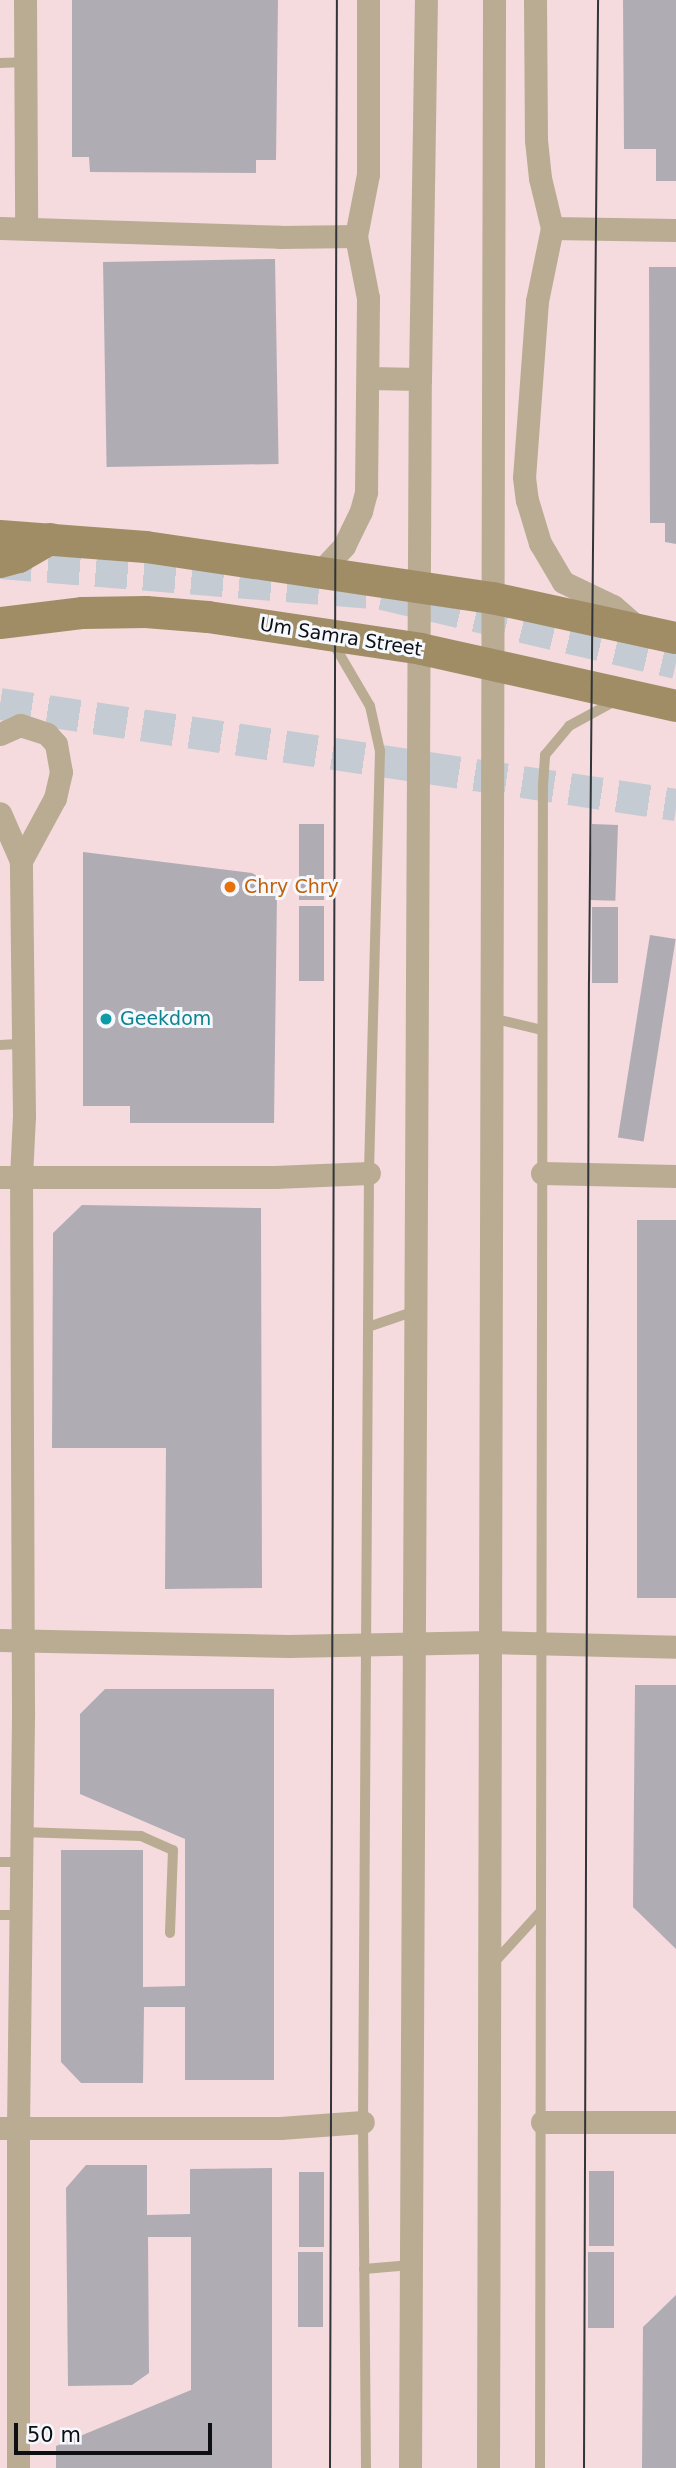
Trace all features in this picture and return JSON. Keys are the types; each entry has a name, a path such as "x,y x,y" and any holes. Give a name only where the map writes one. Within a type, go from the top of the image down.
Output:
{"street":[{"path":"25,0 26,228"},
{"path":"318,573 344,545 361,511 367,472 368,298 356,236 368,174 368,0"},
{"path":"410,2468 422,589 420,379 426,0"},
{"path":"488,2468 494,0"},
{"path":"535,0 536,140 540,178 552,228 537,301 524,477 527,500 540,543 564,582 613,606 639,629"},
{"path":"0,228 280,237 356,236"},
{"path":"552,228 676,230"},
{"path":"369,378 420,379"},
{"path":"0,536 146,547 492,598 676,638"},
{"path":"0,562 19,557 51,538"},
{"name":"Um Samra Street","path":"0,623 83,613 146,612 208,617 421,649 676,706"},
{"path":"0,734 20,726 34,727 51,739 61,757 60,786 21,861 11,1044 11,1177 23,1641 22,1832 11,1862 9,2128 13,2383 18,2468"},
{"path":"0,813 21,861"},
{"path":"11,1177 275,1177 369,1173"},
{"path":"542,1173 676,1176"},
{"path":"0,1640 367,1646 491,1642 676,1647"},
{"path":"9,2128 280,2128 363,2122"},
{"path":"542,2122 676,2122"}],"lane":[{"path":"0,63 25,62"},
{"path":"328,634 370,706 380,751 369,1173 363,2122 366,2468"},
{"path":"540,2468 542,2122 539,1643 545,755 569,726 591,712 627,696"},
{"path":"492,1018 542,1030"},
{"path":"368,1327 417,1310"},
{"path":"22,1832 141,1836 173,1850 170,1933"},
{"path":"491,1966 541,1911"},
{"path":"364,2269 411,2265"}],"shaded area":[{"path":"0,0 676,0 676,2468 0,2468"}],"building":[{"path":"72,0 278,0 276,160 256,160 256,173 90,172 89,157 72,157"},
{"path":"623,0 676,0 676,181 656,181 656,149 624,149"},
{"path":"275,259 279,464 107,467 103,262"},
{"path":"649,267 676,267 676,544 665,542 665,523 650,523"},
{"path":"299,824 324,824 324,900 299,900"},
{"path":"592,824 618,825 615,901 589,900"},
{"path":"83,852 252,873 268,882 277,894 274,1123 130,1123 130,1106 83,1106"},
{"path":"299,906 324,906 324,981 299,981"},
{"path":"592,907 618,907 618,983 592,983"},
{"path":"650,935 676,939 644,1142 618,1137"},
{"path":"82,1205 261,1208 262,1588 165,1589 166,1448 52,1448 53,1233"},
{"path":"637,1220 676,1220 676,1598 637,1598"},
{"path":"635,1685 676,1685 676,1949 633,1907"},
{"path":"105,1689 274,1689 274,2080 185,2080 185,2007 144,2007 143,2083 81,2083 61,2062 61,1850 143,1850 143,1987 185,1986 185,1839 80,1794 80,1714"},
{"path":"86,2165 147,2165 147,2215 190,2214 190,2169 272,2168 272,2468 56,2468 56,2446 191,2390 191,2237 148,2237 149,2373 132,2385 68,2386 66,2188"},
{"path":"589,2171 614,2171 614,2246 589,2246"},
{"path":"299,2172 324,2172 324,2247 299,2247"},
{"path":"298,2252 323,2252 323,2327 298,2327"},
{"path":"588,2252 614,2252 614,2328 588,2328"},
{"path":"676,2295 676,2468 642,2468 643,2327"}],"tunnel":[{"path":"0,563 382,594 676,663"},
{"path":"0,704 676,805"}],"tram line":[{"path":"330,2468 337,0"},
{"path":"584,2468 589,981 598,0"}],"place":[{"name":"Chry Chry","path":"230,887"},
{"name":"Geekdom","path":"106,1019"}]}
